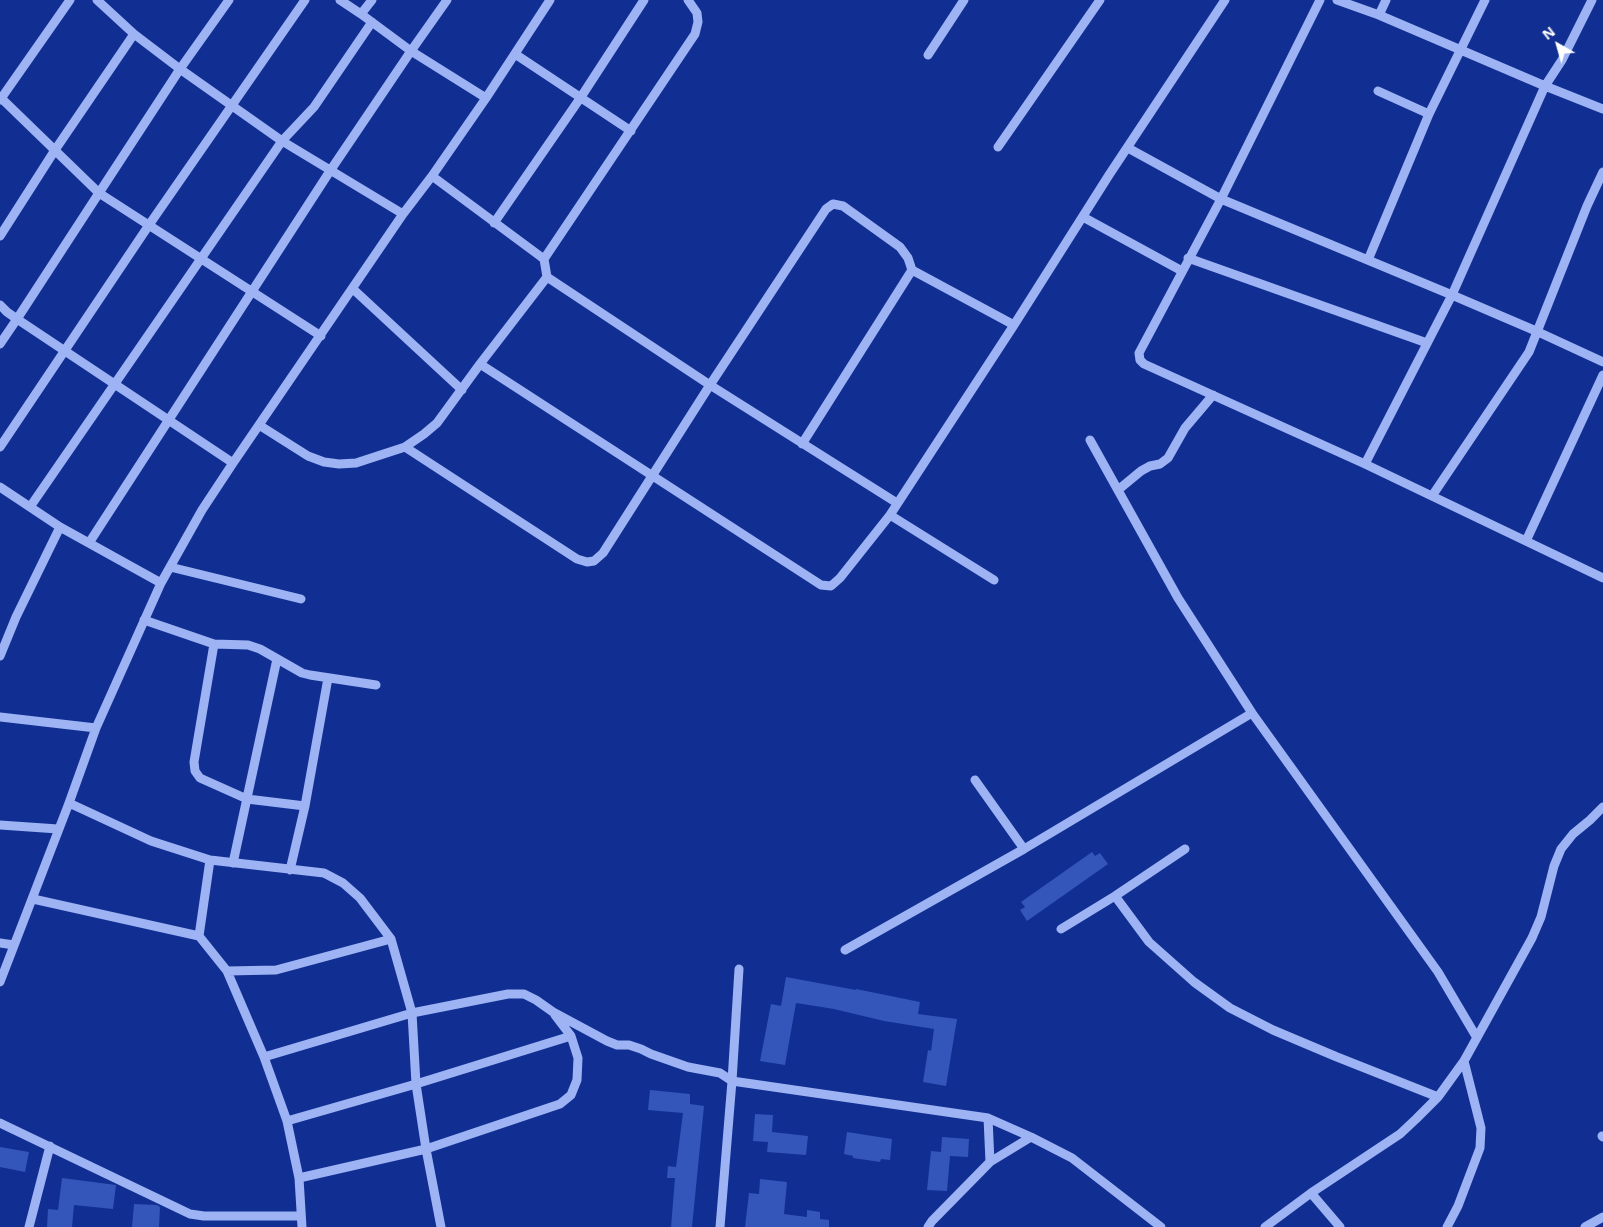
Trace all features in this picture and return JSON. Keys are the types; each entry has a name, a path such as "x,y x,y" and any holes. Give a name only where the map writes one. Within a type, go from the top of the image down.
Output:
{"street":[{"path":"70,0 1,99 99,193 321,336"},
{"path":"97,0 134,34 282,141 403,214"},
{"path":"0,344 180,69 229,0"},
{"path":"0,447 149,225 304,0"},
{"path":"340,0 411,51 486,98"},
{"path":"362,14 372,0"},
{"path":"89,543 330,171 447,0"},
{"path":"0,982 33,899 96,728 161,583 202,510 232,463 403,214 486,98 550,0"},
{"path":"494,223 581,97 644,0"},
{"path":"259,425 308,456 324,462 339,464 356,463 404,447 437,423 546,277 544,259 695,34 698,22 696,13 688,0"},
{"path":"928,55 964,0"},
{"path":"998,147 1100,0"},
{"path":"480,364 822,585 831,586 840,578 890,515 1225,0"},
{"path":"1320,0 1220,199 1139,353 1140,360 1144,364 1365,464 1603,578"},
{"path":"1337,0 1379,15 1603,109"},
{"path":"1379,15 1386,0"},
{"path":"1368,260 1429,114 1486,0"},
{"path":"1365,464 1452,295 1545,86 1562,60 1592,0"},
{"path":"30,507 282,141 314,107 372,22"},
{"path":"0,236 55,150 134,34"},
{"path":"515,54 631,131"},
{"path":"1378,91 1429,114"},
{"path":"1128,148 1220,199 1536,330 1603,362"},
{"path":"1432,496 1528,352 1536,330 1551,300 1587,206 1603,172"},
{"path":"432,176 544,259"},
{"path":"404,447 577,559 587,562 594,561 603,553 710,385 826,209 833,204 843,206 900,247 908,258 912,270 1014,325"},
{"path":"1083,217 1182,271"},
{"path":"1188,258 1427,343"},
{"path":"802,444 912,270"},
{"path":"546,277 710,385 897,503"},
{"path":"352,289 462,390"},
{"path":"0,305 17,319 232,463"},
{"path":"1526,541 1603,375"},
{"path":"1118,490 1141,470 1160,464 1168,458 1186,428 1212,395"},
{"path":"1090,440 1178,598 1252,713 1438,972 1477,1038"},
{"path":"0,487 60,527 161,583"},
{"path":"890,515 994,580"},
{"path":"0,656 16,617 60,527"},
{"path":"170,567 301,599"},
{"path":"144,620 214,644 248,645 260,649 302,673 376,684"},
{"path":"214,644 194,762 195,771 200,778 247,799 305,806"},
{"path":"233,863 277,659"},
{"path":"290,870 305,806 328,678"},
{"path":"845,950 1024,849 1252,713"},
{"path":"0,717 96,728"},
{"path":"975,780 1024,849"},
{"path":"69,803 151,841 210,860 324,873 343,883 360,898 391,939 412,1013 416,1084 441,1227"},
{"path":"1265,1227 1311,1193 1400,1134 1438,1097 1464,1061 1532,938 1541,917 1554,866 1561,849 1573,834 1603,807"},
{"path":"0,825 58,829"},
{"path":"1061,929 1185,850"},
{"path":"199,936 210,860"},
{"path":"1115,896 1149,942 1194,982 1230,1008 1310,1046 1438,1097"},
{"path":"33,899 199,936 227,971 264,1057 288,1121 299,1178 302,1227"},
{"path":"227,971 276,970 391,939"},
{"path":"0,943 14,944"},
{"path":"720,1227 740,969"},
{"path":"264,1057 412,1013 508,994 524,994 607,1042 617,1045 629,1045 688,1067 720,1072 732,1081 988,1118 1072,1158 1161,1227"},
{"path":"299,1178 426,1149 560,1104 571,1095 577,1080 578,1058 571,1036 553,1012"},
{"path":"288,1121 571,1036"},
{"path":"1447,1227 1458,1206 1480,1148 1481,1128 1464,1061"},
{"path":"988,1118 990,1162"},
{"path":"0,1123 190,1214 204,1216 301,1216"},
{"path":"928,1227 990,1162 1031,1137"},
{"path":"29,1227 50,1146"},
{"path":"1311,1193 1340,1227"},
{"path":"1585,1227 1603,1217"}],"building":[{"path":"1092,852 1095,856 1100,853 1108,864 1027,921 1020,910 1025,907 1021,902"},
{"path":"786,977 920,1002 918,1014 957,1019 946,1086 923,1082 928,1050 931,1051 934,1029 796,1003 785,1065 760,1061 771,1004 781,1006"},
{"path":"650,1090 690,1094 690,1104 704,1106 692,1227 671,1227 675,1178 667,1178 668,1166 676,1167 683,1113 648,1110"},
{"path":"755,1114 773,1115 772,1132 808,1136 806,1155 767,1152 768,1142 753,1141"},
{"path":"847,1132 892,1139 890,1160 881,1159 880,1162 853,1158 853,1156 844,1154"},
{"path":"942,1137 969,1139 968,1157 950,1156 947,1191 927,1190 931,1151 941,1152"},
{"path":"0,1147 29,1152 25,1172 0,1167"},
{"path":"62,1178 116,1185 113,1209 74,1205 72,1227 47,1227 48,1209 58,1210"},
{"path":"760,1179 787,1182 784,1214 807,1217 807,1210 820,1212 820,1219 829,1220 829,1227 745,1227 749,1193 759,1194"},
{"path":"134,1204 157,1205 160,1207 159,1227 132,1227"}]}
